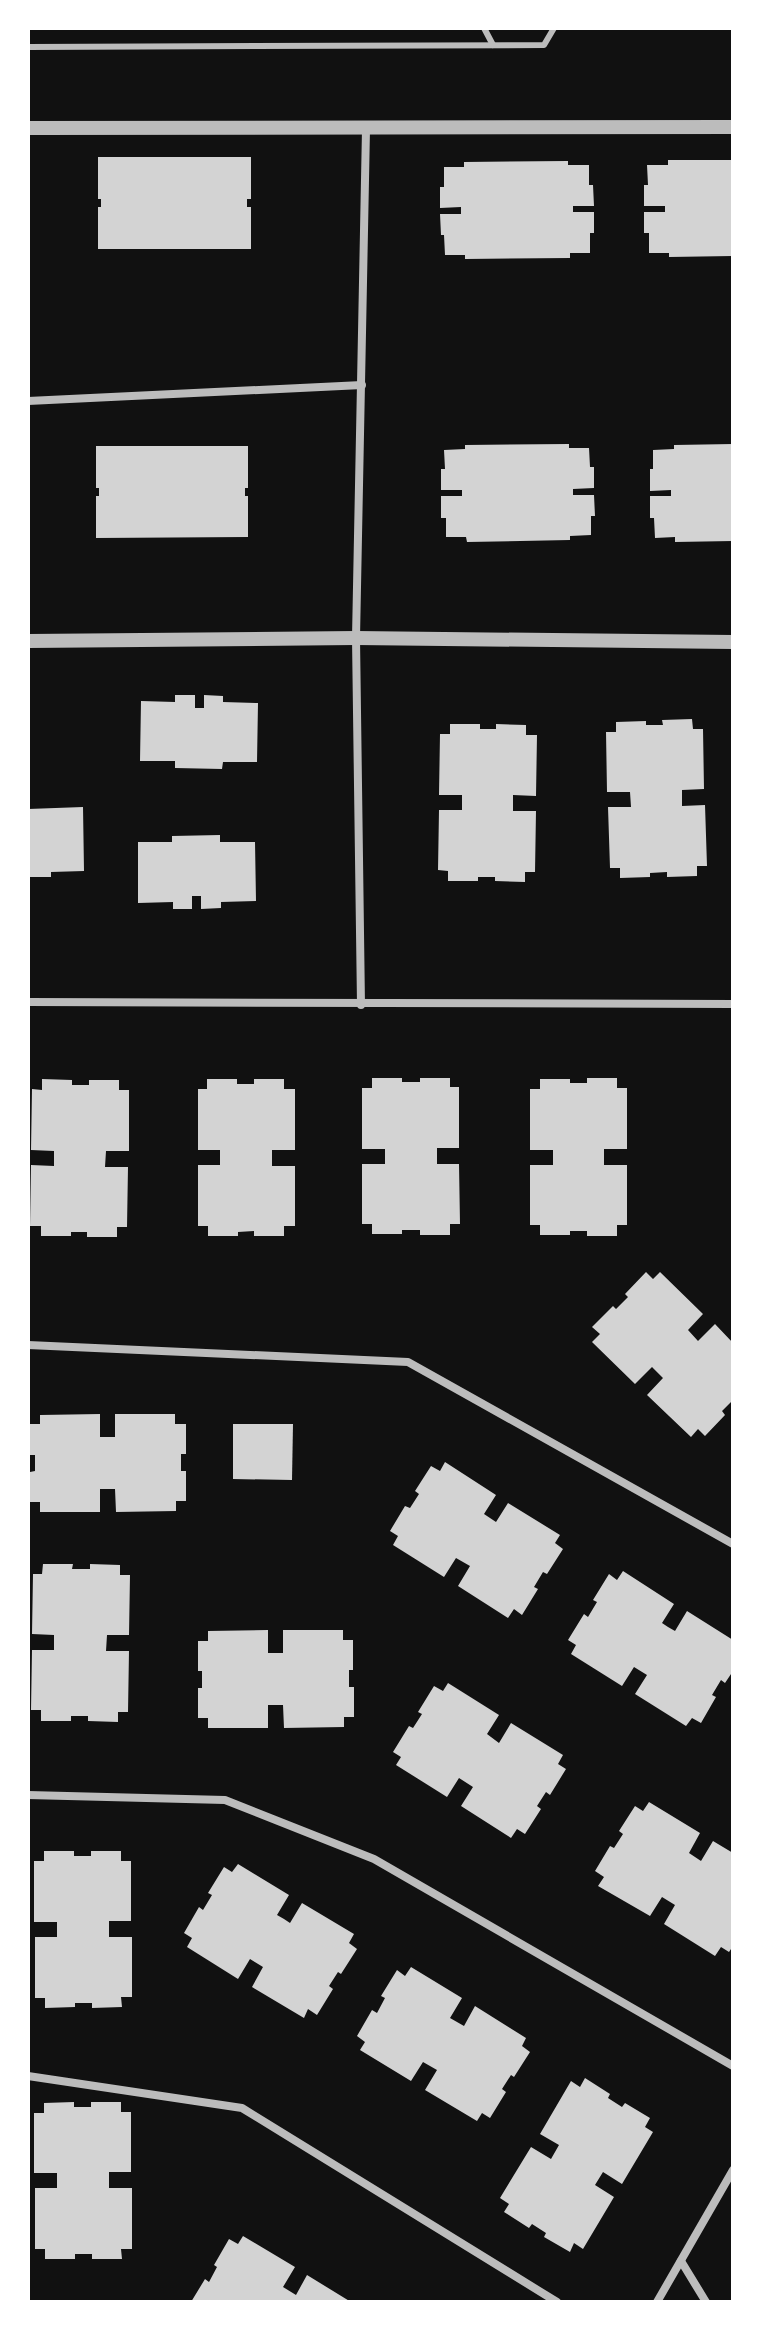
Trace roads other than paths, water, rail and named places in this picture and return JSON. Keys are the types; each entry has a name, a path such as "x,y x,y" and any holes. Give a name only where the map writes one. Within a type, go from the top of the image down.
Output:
{"street":[{"path":"28,128 733,127"},
{"path":"361,1005 356,638 366,129"},
{"path":"28,401 362,385"},
{"path":"28,641 356,638 733,642"},
{"path":"28,1002 733,1004"},
{"path":"28,1345 408,1362 733,1544"},
{"path":"28,1795 225,1800 374,1859 733,2066"},
{"path":"28,2076 242,2108 557,2302"},
{"path":"657,2302 733,2170"},
{"path":"681,2261 706,2302"}],"lane":[{"path":"484,28 493,45"},
{"path":"28,47 544,45 554,28"}]}
